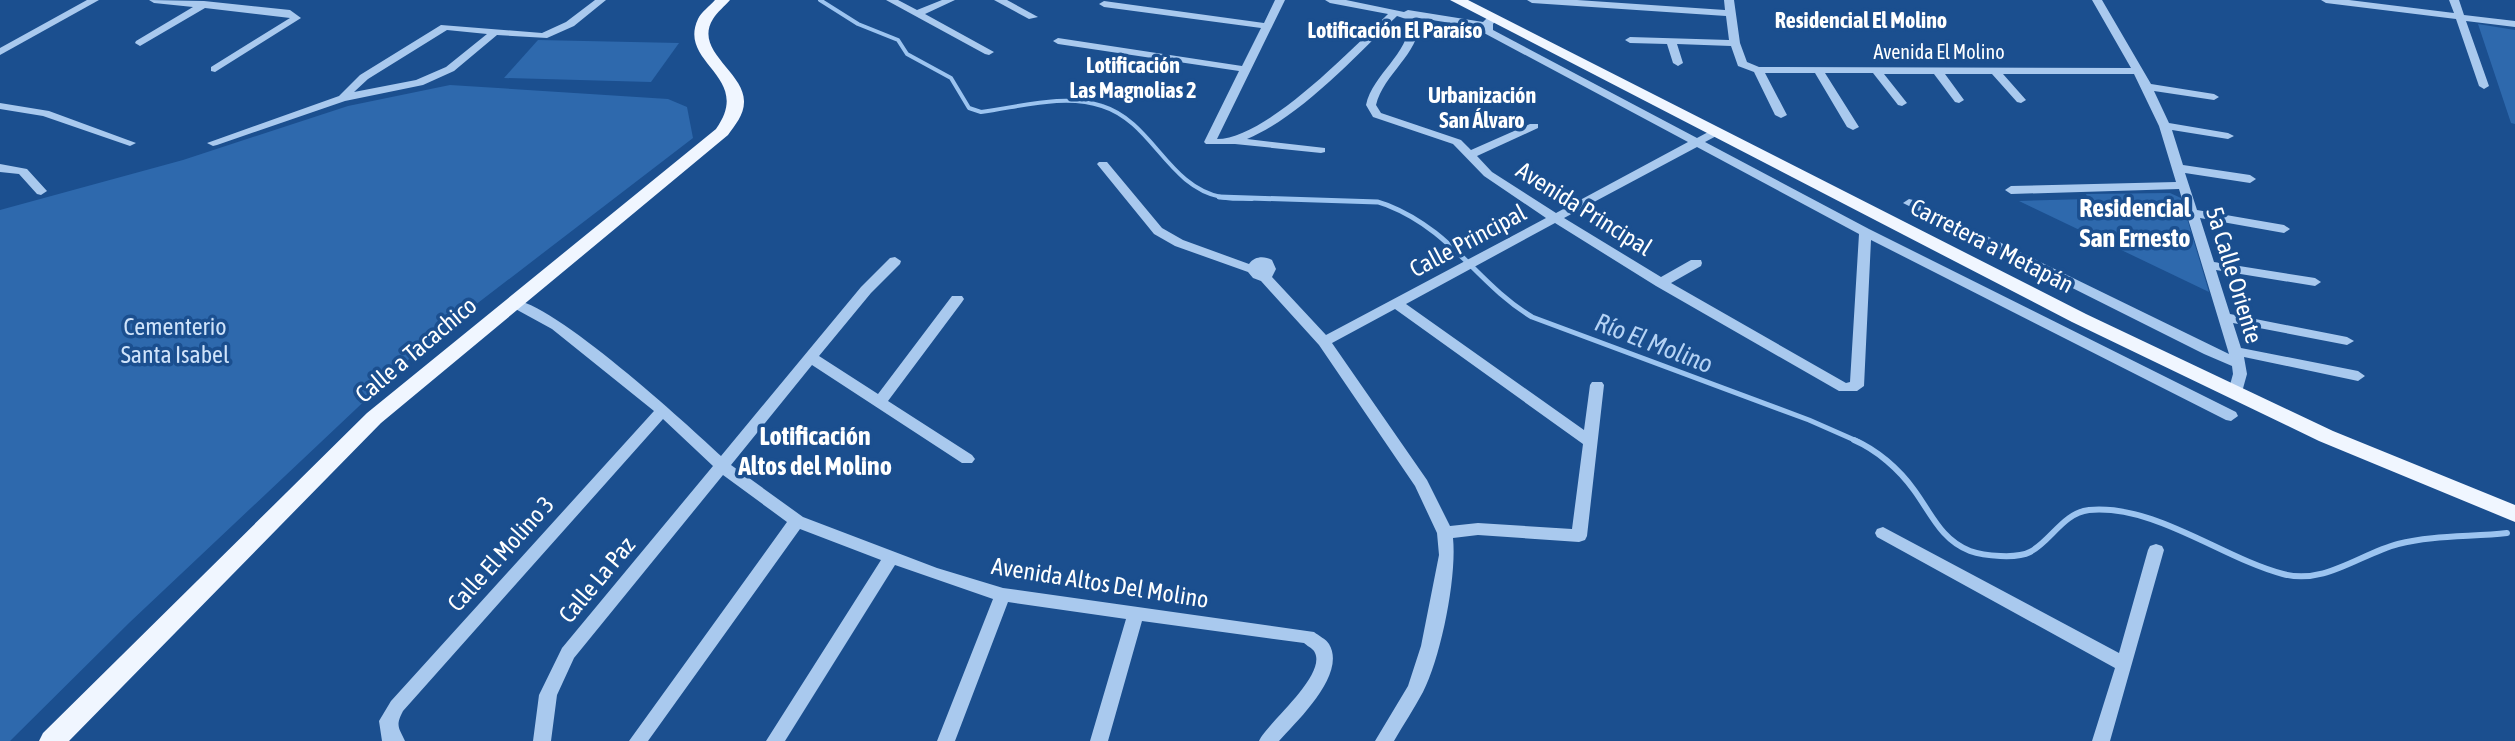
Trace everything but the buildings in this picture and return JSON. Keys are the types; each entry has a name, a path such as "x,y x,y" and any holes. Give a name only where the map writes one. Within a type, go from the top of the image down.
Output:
{"main road":[{"name":"Calle a Tacachico","path":"52,741 374,418 715,140 730,123 739,105 738,98 701,37 705,19 723,0"},
{"name":"Carretera a Metapán","path":"1457,0 1490,22 2235,392 2326,436 2515,514"}],"street":[{"path":"0,52 94,0"},
{"path":"154,0 290,13 296,18 215,69"},
{"path":"342,98 364,77 445,27 531,37 552,34 601,0"},
{"path":"891,0 989,52"},
{"path":"917,14 950,0"},
{"path":"999,0 1033,17"},
{"path":"1280,0 1209,138 1210,142 1238,141 1321,150"},
{"path":"1330,0 1404,14 1490,22 1488,31 1865,232 2231,416"},
{"path":"1532,0 1731,13"},
{"path":"1630,40 1735,43 1729,0"},
{"name":"5a Calle Oriente","path":"2097,0 2147,87 2165,126 2237,357 2240,374 2235,392"},
{"path":"2327,0 2515,24"},
{"path":"2454,0 2484,86"},
{"path":"140,43 207,3"},
{"path":"1104,4 1266,26"},
{"path":"1238,141 1325,82 1404,14"},
{"name":"Avenida Principal","path":"1404,14 1416,26 1415,34 1374,89 1371,105 1385,120 1451,139 1471,154 1488,174 1555,218 1844,388 1857,386 1865,232"},
{"path":"213,143 342,98 419,83 450,69 493,34"},
{"path":"0,37 22,40"},
{"path":"1058,41 1244,69"},
{"path":"1671,41 1678,63"},
{"name":"Avenida El Molino","path":"1735,43 1742,64 1758,70 2138,71"},
{"path":"1758,70 1781,115"},
{"path":"1937,70 1959,100"},
{"path":"1877,71 1902,103"},
{"path":"1995,71 2021,100"},
{"path":"1819,72 1853,127"},
{"path":"2147,87 2214,97"},
{"path":"0,106 45,113 130,143"},
{"path":"1471,154 1534,126"},
{"path":"2165,126 2228,136"},
{"name":"Calle Principal","path":"1324,342 1716,132"},
{"path":"1103,164 1158,231 1179,243 1258,272 1324,342 1422,484 1445,533 1447,555 1430,646 1416,688 1384,741"},
{"path":"0,168 23,171 41,191"},
{"path":"2177,168 2250,179"},
{"path":"2011,190 2181,185"},
{"path":"1909,203 2209,351 2358,376"},
{"path":"2193,213 2284,229"},
{"path":"1924,261 1935,244"},
{"name":"Calle La Paz","path":"542,741 543,708 551,680 568,653 810,357 866,290 895,261"},
{"path":"1661,283 1696,263"},
{"path":"2210,265 2315,282"},
{"path":"879,403 957,299"},
{"name":"Avenida Altos Del Molino","path":"515,303 557,326 663,410 723,466 797,521 956,581 1003,595 1320,641 1326,650 1325,668 1319,680 1268,741"},
{"path":"1397,304 1590,442"},
{"path":"2225,317 2347,341"},
{"path":"810,357 967,459"},
{"path":"1445,533 1478,529 1579,536 1597,385"},
{"name":"Calle El Molino 3","path":"392,739 388,721 397,706 663,410"},
{"path":"638,741 797,521"},
{"path":"1883,533 2123,664"},
{"path":"2101,741 2119,691 2123,664 2156,550"},
{"path":"775,741 892,556"},
{"path":"946,741 1003,595"},
{"path":"1099,741 1136,614"}],"green space":[{"path":"2478,24 2515,30 2515,124 2511,123"},
{"path":"538,40 679,43 651,82 504,78"},
{"name":"Cementerio Santa Isabel","path":"450,85 668,99 687,107 693,138 427,342 129,623 10,741 0,741 0,210 183,160 348,106"},
{"path":"2170,193 2181,198 2209,292 2019,201 2088,199 2086,194"}],"waterway":[{"name":"Río El Molino","path":"820,0 858,24 898,40 907,54 951,78 969,108 981,112 1057,101 1102,106 1135,125 1187,180 1202,191 1222,197"},
{"name":"Río El Molino","path":"1222,197 1378,202 1387,205 1430,229 1495,289 1532,317 1809,420 1859,442"},
{"name":"Río El Molino","path":"1222,197 1252,199"},
{"name":"Río El Molino","path":"1854,440 1879,455 1902,475 1951,540 1970,551 1983,554 2009,556 2030,552 2072,516 2089,510 2114,510 2139,515 2260,566 2298,576 2328,572 2411,541 2507,533"}],"district":[{"name":"Residencial El Molino","path":"1861,20"},
{"name":"Lotificación El Paraíso","path":"1395,30"},
{"name":"Lotificación Las Magnolias 2","path":"1133,78"},
{"name":"Urbanización San Álvaro","path":"1482,108"},
{"name":"Residencial San Ernesto","path":"2135,223"},
{"name":"Lotificación Altos del Molino","path":"815,451"}]}
